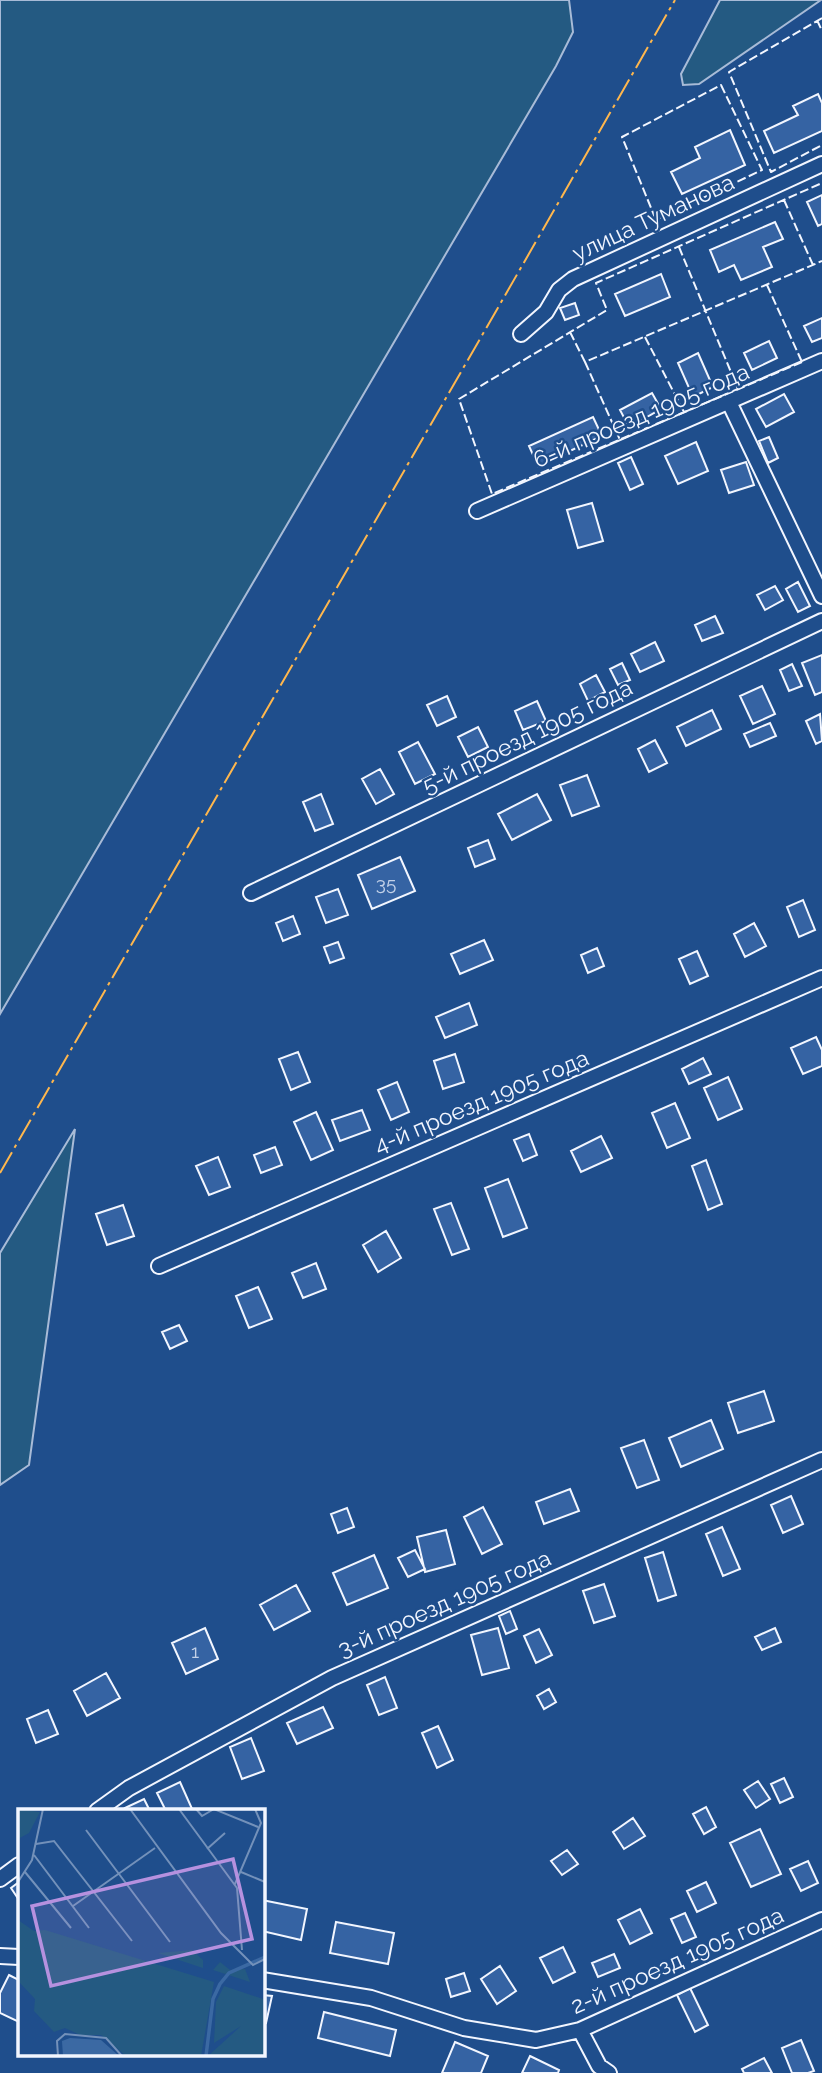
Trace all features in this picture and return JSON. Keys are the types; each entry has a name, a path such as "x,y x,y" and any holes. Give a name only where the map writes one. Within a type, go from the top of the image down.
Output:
{"street":[{"name":"улица Туманова","path":"520,334 546,312 559,290 573,279 822,164"},
{"name":"6-й проезд 1905 года","path":"477,511 822,361"},
{"path":"729,402 822,596"},
{"name":"5-й проезд 1905 года","path":"251,893 822,621"},
{"name":"4-й проезд 1905 года","path":"159,1266 822,978"},
{"name":"3-й проезд 1905 года","path":"100,1809 129,1788 332,1678 822,1460"},
{"path":"0,1879 18,1866"},
{"name":"2-й проезд 1905 года","path":"264,1980 371,1998 464,2028 536,2040 580,2030 822,1920"},
{"path":"0,1956 18,1957"},
{"path":"580,2030 599,2066 609,2073"}],"shaded area":[{"path":"0,0 569,0 573,32 556,66 0,1014"},
{"path":"720,0 821,0 699,84 683,85 681,74"},
{"path":"75,1129 29,1465 0,1485 0,1253"}],"building":[{"path":"818,94 822,103 822,131 774,153 764,131 798,115 793,106"},
{"path":"730,130 745,165 682,194 671,172 700,158 695,147"},
{"path":"822,195 822,224 818,226 807,202"},
{"path":"775,222 783,239 763,247 772,267 741,280 734,265 719,272 710,250"},
{"path":"661,274 670,297 625,316 615,294"},
{"path":"575,303 579,315 565,320 560,308"},
{"path":"822,318 822,338 812,342 804,326"},
{"path":"769,341 777,358 752,370 744,353"},
{"path":"698,353 713,387 693,397 678,363"},
{"path":"652,393 661,409 629,427 620,410"},
{"path":"784,394 794,412 766,427 756,409"},
{"path":"593,417 602,436 538,466 529,446"},
{"path":"769,437 778,458 768,463 759,441"},
{"path":"696,442 708,471 678,484 665,456"},
{"path":"631,457 643,484 630,490 618,463"},
{"path":"746,462 754,485 729,493 721,470"},
{"path":"592,503 603,541 578,548 567,510"},
{"path":"798,582 810,606 798,612 786,589"},
{"path":"775,586 783,600 765,610 757,595"},
{"path":"715,616 723,633 702,641 695,625"},
{"path":"655,642 664,661 640,672 631,654"},
{"path":"822,655 822,692 815,695 802,663"},
{"path":"622,663 630,680 618,685 610,669"},
{"path":"792,664 802,686 789,691 780,670"},
{"path":"596,675 605,692 588,701 580,684"},
{"path":"762,686 775,714 753,724 740,696"},
{"path":"447,696 456,717 437,726 427,705"},
{"path":"537,701 546,721 523,730 515,711"},
{"path":"712,710 721,729 686,746 677,727"},
{"path":"820,714 822,741 816,744 806,721"},
{"path":"770,723 776,736 750,747 744,734"},
{"path":"478,727 488,747 468,757 458,737"},
{"path":"655,740 667,763 649,772 638,749"},
{"path":"418,742 435,774 415,784 399,752"},
{"path":"380,769 394,794 376,804 362,779"},
{"path":"587,775 599,806 572,816 560,785"},
{"path":"321,794 333,824 315,831 303,802"},
{"path":"537,794 551,820 512,840 498,814"},
{"path":"488,840 495,859 475,867 468,848"},
{"path":"400,857 415,891 372,909 358,875"},
{"path":"338,889 348,915 326,923 316,897"},
{"path":"803,900 815,930 799,937 787,907"},
{"path":"293,916 300,934 283,941 276,923"},
{"path":"754,923 766,946 745,957 734,934"},
{"path":"484,940 493,960 460,974 451,954"},
{"path":"338,942 344,958 330,963 324,947"},
{"path":"597,948 604,966 588,973 581,955"},
{"path":"697,951 708,976 690,984 679,959"},
{"path":"469,1003 477,1025 445,1038 436,1017"},
{"path":"816,1037 822,1050 822,1066 803,1074 791,1048"},
{"path":"298,1052 310,1082 291,1090 279,1059"},
{"path":"455,1054 464,1082 443,1089 434,1061"},
{"path":"703,1058 711,1074 689,1084 682,1069"},
{"path":"728,1077 742,1109 718,1120 704,1088"},
{"path":"397,1082 409,1112 391,1120 378,1090"},
{"path":"675,1103 690,1138 667,1148 652,1113"},
{"path":"362,1110 370,1130 340,1141 332,1120"},
{"path":"316,1112 333,1150 311,1160 294,1122"},
{"path":"529,1134 537,1155 523,1161 514,1140"},
{"path":"601,1136 612,1158 581,1172 571,1151"},
{"path":"275,1147 282,1165 261,1173 254,1155"},
{"path":"218,1157 230,1187 209,1195 196,1166"},
{"path":"706,1160 722,1204 708,1210 692,1166"},
{"path":"508,1179 527,1228 503,1237 485,1188"},
{"path":"451,1203 469,1249 452,1255 434,1209"},
{"path":"123,1205 134,1236 107,1245 96,1214"},
{"path":"386,1231 401,1258 378,1272 363,1245"},
{"path":"316,1263 326,1289 303,1298 292,1273"},
{"path":"258,1287 272,1319 249,1328 236,1296"},
{"path":"179,1325 187,1341 170,1349 162,1332"},
{"path":"764,1391 774,1421 738,1433 728,1403"},
{"path":"711,1420 723,1449 681,1467 669,1438"},
{"path":"644,1440 659,1480 637,1488 621,1448"},
{"path":"570,1489 579,1511 544,1524 536,1502"},
{"path":"791,1496 803,1524 783,1533 771,1505"},
{"path":"483,1507 502,1544 482,1554 464,1517"},
{"path":"347,1508 354,1527 338,1533 331,1514"},
{"path":"722,1527 740,1569 723,1576 706,1534"},
{"path":"446,1530 455,1564 425,1572 417,1537"},
{"path":"415,1550 425,1569 408,1577 398,1558"},
{"path":"663,1552 676,1595 658,1601 645,1558"},
{"path":"374,1555 388,1588 347,1605 333,1573"},
{"path":"604,1584 615,1616 594,1623 583,1591"},
{"path":"296,1585 310,1611 274,1630 260,1605"},
{"path":"510,1611 517,1629 506,1634 499,1616"},
{"path":"205,1628 218,1659 186,1674 172,1643"},
{"path":"498,1628 509,1668 482,1675 471,1635"},
{"path":"775,1628 781,1642 762,1650 755,1637"},
{"path":"539,1629 552,1655 536,1663 524,1636"},
{"path":"106,1673 120,1698 87,1716 74,1691"},
{"path":"385,1677 397,1708 379,1715 367,1685"},
{"path":"549,1689 556,1702 544,1709 537,1696"},
{"path":"323,1707 333,1728 297,1744 287,1723"},
{"path":"48,1710 58,1734 36,1743 27,1719"},
{"path":"438,1726 453,1760 437,1768 422,1733"},
{"path":"251,1738 264,1771 242,1779 230,1747"},
{"path":"784,1778 793,1797 780,1803 771,1784"},
{"path":"758,1781 770,1799 756,1808 744,1790"},
{"path":"180,1782 192,1809 165,1809 157,1793"},
{"path":"144,1799 149,1809 126,1809"},
{"path":"706,1807 716,1827 704,1834 693,1814"},
{"path":"633,1818 645,1836 624,1849 613,1832"},
{"path":"760,1829 781,1874 751,1887 730,1843"},
{"path":"567,1850 578,1864 562,1875 551,1861"},
{"path":"808,1861 818,1883 801,1891 790,1869"},
{"path":"706,1882 716,1903 697,1912 687,1891"},
{"path":"18,1883 18,1898 11,1888"},
{"path":"264,1900 307,1909 301,1940 264,1931"},
{"path":"640,1909 652,1933 630,1944 618,1920"},
{"path":"685,1913 696,1937 682,1943 671,1919"},
{"path":"336,1922 394,1933 388,1964 330,1953"},
{"path":"563,1947 575,1972 553,1983 540,1958"},
{"path":"614,1954 620,1968 598,1977 592,1963"},
{"path":"500,1966 516,1991 497,2004 481,1979"},
{"path":"464,1973 470,1991 451,1997 446,1979"},
{"path":"9,1975 18,1980 18,2022 0,2013 0,1993"},
{"path":"690,1988 708,2025 695,2032 677,1995"},
{"path":"264,1995 272,1996 264,2022"},
{"path":"324,2012 396,2030 390,2056 318,2038"},
{"path":"801,2040 814,2071 792,2073 782,2048"},
{"path":"455,2042 488,2056 481,2073 442,2073"},
{"path":"530,2056 559,2070 558,2073 522,2073"},
{"path":"764,2058 772,2073 744,2073 742,2069"}],"fence":[{"path":"822,18 729,72 771,172 822,145"},
{"path":"817,20 822,31"},
{"path":"721,85 762,170 656,220 622,137 721,85"},
{"path":"802,362 492,494 459,399 607,310 596,283 822,183"},
{"path":"784,200 813,265"},
{"path":"679,247 738,389"},
{"path":"570,332 585,362 822,261"},
{"path":"767,285 802,362"},
{"path":"645,337 684,412"},
{"path":"585,362 620,440"}],"power":[{"path":"0,1173 675,0"}]}
